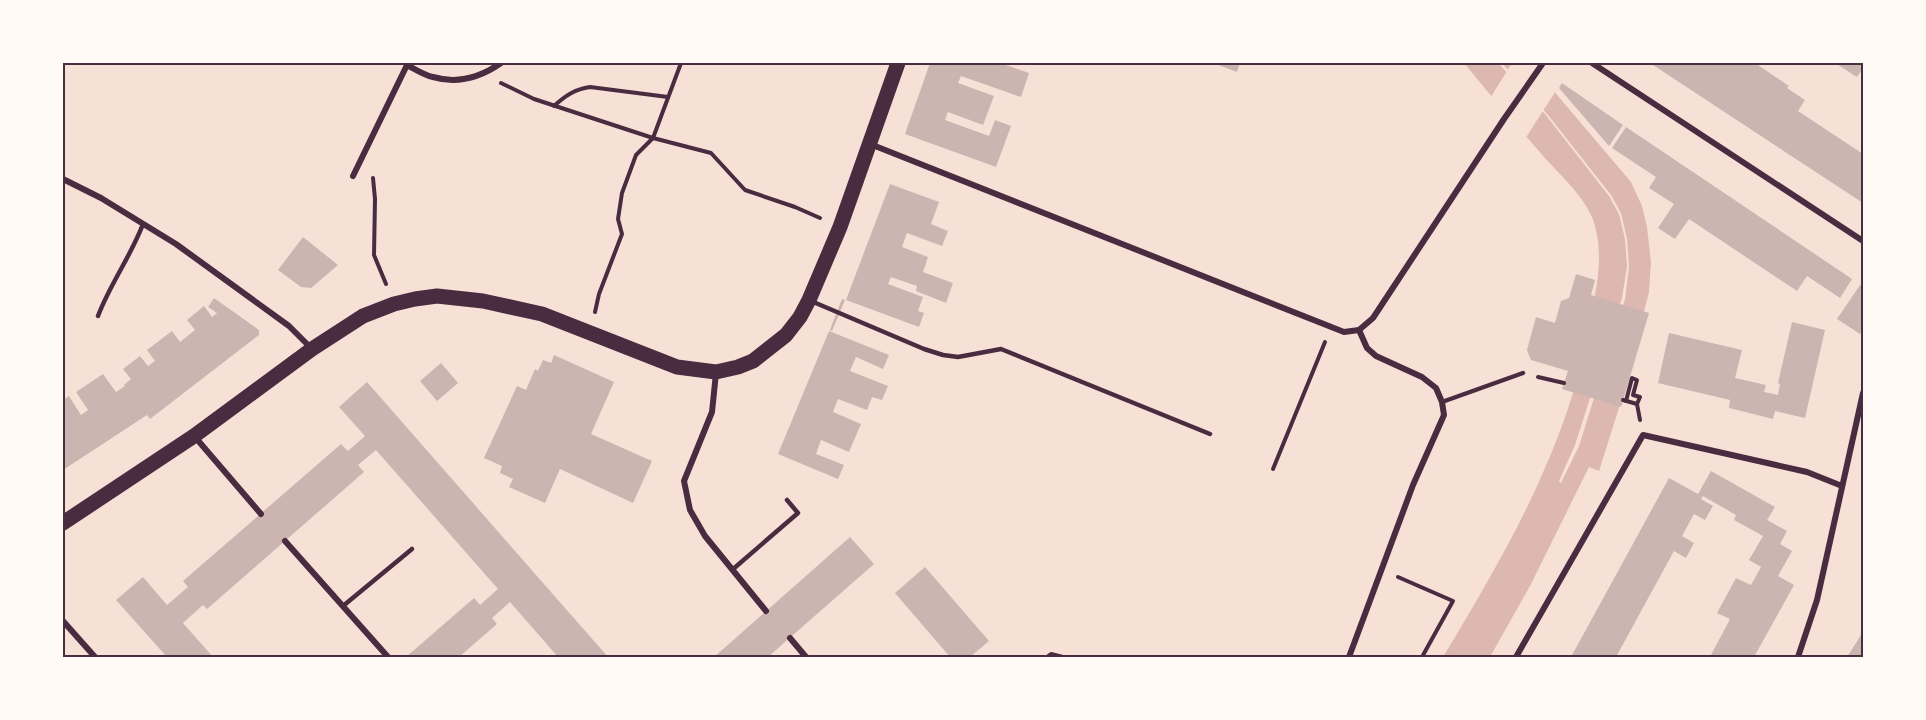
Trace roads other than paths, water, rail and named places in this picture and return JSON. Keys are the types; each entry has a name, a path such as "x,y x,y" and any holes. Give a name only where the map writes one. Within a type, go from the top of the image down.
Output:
{"main road":[{"path":"63,523 194,436 312,349 363,316 394,304 437,296 483,301 542,314 677,367 716,372 738,367 753,360 786,335 800,317 809,300 840,227 898,63"}],"street":[{"path":"353,176 405,64 433,78 456,80 474,78 501,63"},
{"path":"870,144 1344,332 1359,330 1373,318 1543,63"},
{"path":"1592,63 1863,241"},
{"path":"63,179 101,198 176,244 289,326 312,349"},
{"path":"1349,657 1413,485 1444,415 1436,388 1422,377 1376,356 1367,348 1359,330"},
{"path":"716,372 712,412 684,481 690,510 705,537 765,611"},
{"path":"1798,657 1817,600 1863,393"},
{"path":"1516,657 1643,435 1807,472 1842,486"},
{"path":"194,436 261,514"},
{"path":"285,541 388,657"},
{"path":"63,621 95,657"},
{"path":"790,638 806,657"}],"lane":[{"path":"98,316 143,224"},
{"path":"809,300 943,355 958,357 1001,349 1210,434"},
{"path":"1442,402 1523,373"},
{"path":"732,570 798,513 787,500"},
{"path":"343,606 412,549"}]}
